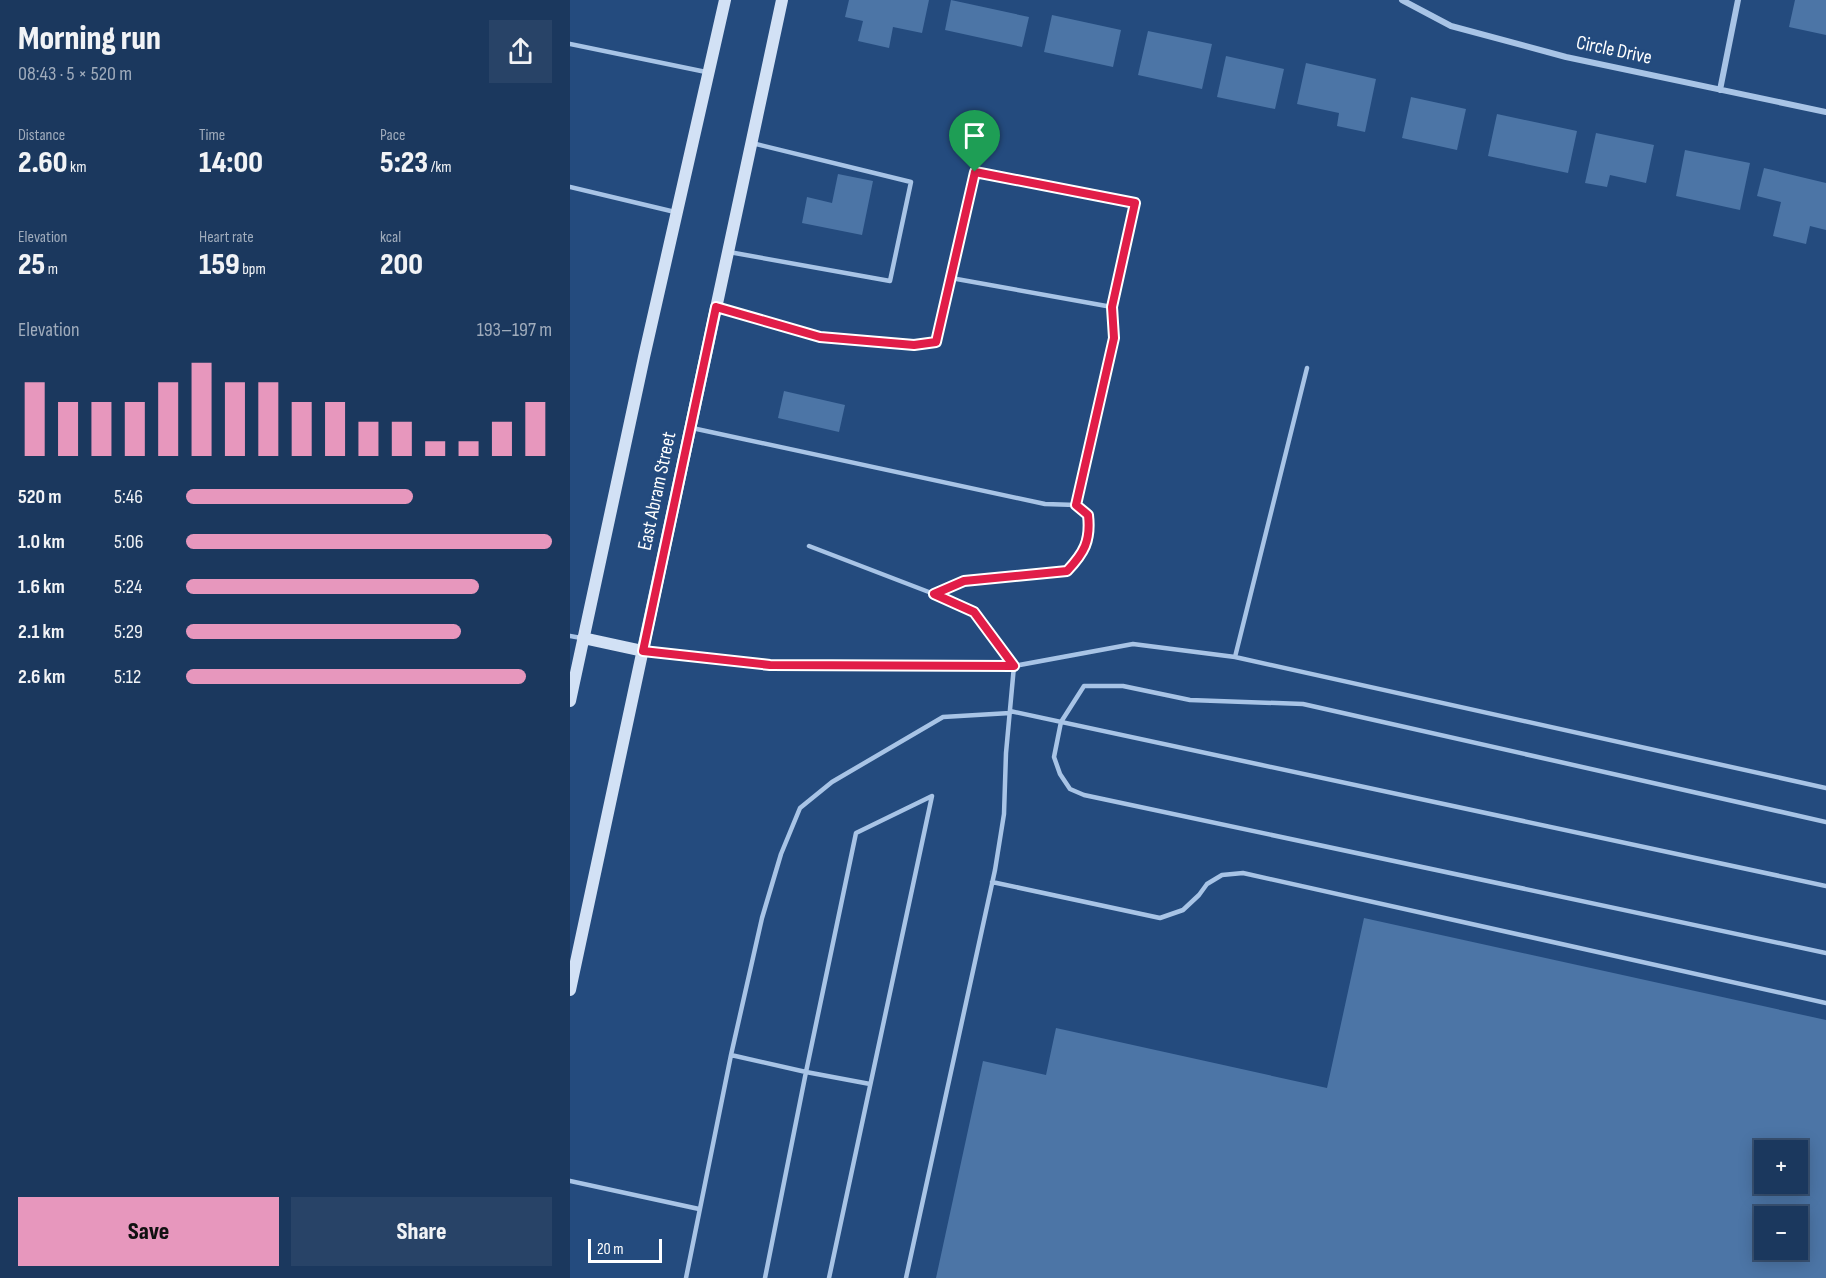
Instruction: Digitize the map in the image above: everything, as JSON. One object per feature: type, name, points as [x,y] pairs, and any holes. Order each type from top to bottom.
[{"type":"main road","name":"East Abram Street","points":[[570,701],[725,0]]},
{"type":"main road","name":"East Abram Street","points":[[570,990],[782,0]]},
{"type":"main road","points":[[584,638],[643,651]]},
{"type":"street","name":"Circle Drive","points":[[1402,0],[1451,26],[1566,57],[1826,112]]},
{"type":"street","points":[[1720,90],[1738,0]]},
{"type":"lane","points":[[570,44],[709,73]]},
{"type":"lane","points":[[728,252],[890,281],[911,182],[752,143]]},
{"type":"lane","points":[[716,307],[820,337],[914,345],[936,342],[975,172],[1135,203],[1112,307],[1114,338],[1076,505]]},
{"type":"lane","points":[[570,187],[677,212]]},
{"type":"lane","points":[[951,278],[1112,307]]},
{"type":"lane","points":[[1235,657],[1307,368]]},
{"type":"lane","points":[[690,428],[1045,504],[1076,505],[1088,515],[1090,532],[1082,555],[1067,571],[964,581],[934,594]]},
{"type":"lane","points":[[809,546],[934,594],[974,612],[1014,666],[1004,814],[992,882],[906,1278]]},
{"type":"lane","points":[[570,636],[584,638]]},
{"type":"lane","points":[[643,651],[770,665],[1014,666],[1133,644],[1235,657],[1826,788]]},
{"type":"lane","points":[[1826,822],[1304,704],[1190,700],[1123,686],[1084,686],[1061,722],[1054,757],[1059,774],[1070,789],[1084,795],[1826,953]]},
{"type":"lane","points":[[686,1278],[730,1055],[765,908],[781,854],[800,808],[832,782],[943,717],[1010,712],[1826,886]]},
{"type":"lane","points":[[765,1278],[856,833],[932,796],[829,1278]]},
{"type":"lane","points":[[992,882],[1160,918],[1183,910],[1207,884],[1222,875],[1243,873],[1826,1003]]},
{"type":"lane","points":[[730,1055],[870,1084]]},
{"type":"lane","points":[[570,1181],[699,1209]]},
{"type":"building","points":[[849,0],[929,0],[922,33],[893,27],[889,48],[858,41],[863,21],[845,17]]},
{"type":"building","points":[[951,0],[1029,17],[1022,47],[945,30]]},
{"type":"building","points":[[1795,0],[1826,0],[1826,35],[1789,27]]},
{"type":"building","points":[[1052,15],[1121,30],[1113,67],[1044,52]]},
{"type":"building","points":[[1148,31],[1212,44],[1202,89],[1138,75]]},
{"type":"building","points":[[1226,56],[1284,69],[1275,109],[1217,97]]},
{"type":"building","points":[[1306,63],[1376,79],[1365,132],[1337,126],[1339,113],[1297,104]]},
{"type":"building","points":[[1411,97],[1466,109],[1457,150],[1402,138]]},
{"type":"building","points":[[1497,114],[1577,131],[1568,173],[1488,156]]},
{"type":"building","points":[[1596,133],[1654,145],[1646,183],[1610,175],[1607,187],[1585,183]]},
{"type":"building","points":[[1685,150],[1750,163],[1740,210],[1676,196]]},
{"type":"building","points":[[1764,168],[1826,183],[1826,230],[1810,226],[1806,244],[1773,236],[1781,202],[1757,196]]},
{"type":"building","points":[[838,174],[873,181],[862,235],[802,223],[807,197],[832,203]]},
{"type":"building","points":[[784,391],[845,405],[839,432],[778,418]]},
{"type":"building","points":[[1364,918],[1826,1020],[1826,1278],[936,1278],[983,1061],[1046,1075],[1056,1028],[1327,1088]]},
{"type":"route","points":[[975,172],[1135,203],[1112,307],[1114,338],[1076,505],[1088,515],[1090,532],[1082,555],[1067,571],[964,581],[934,594],[974,612],[1014,666],[770,665],[643,651],[716,307],[820,337],[914,345],[936,342],[975,172]]}]
